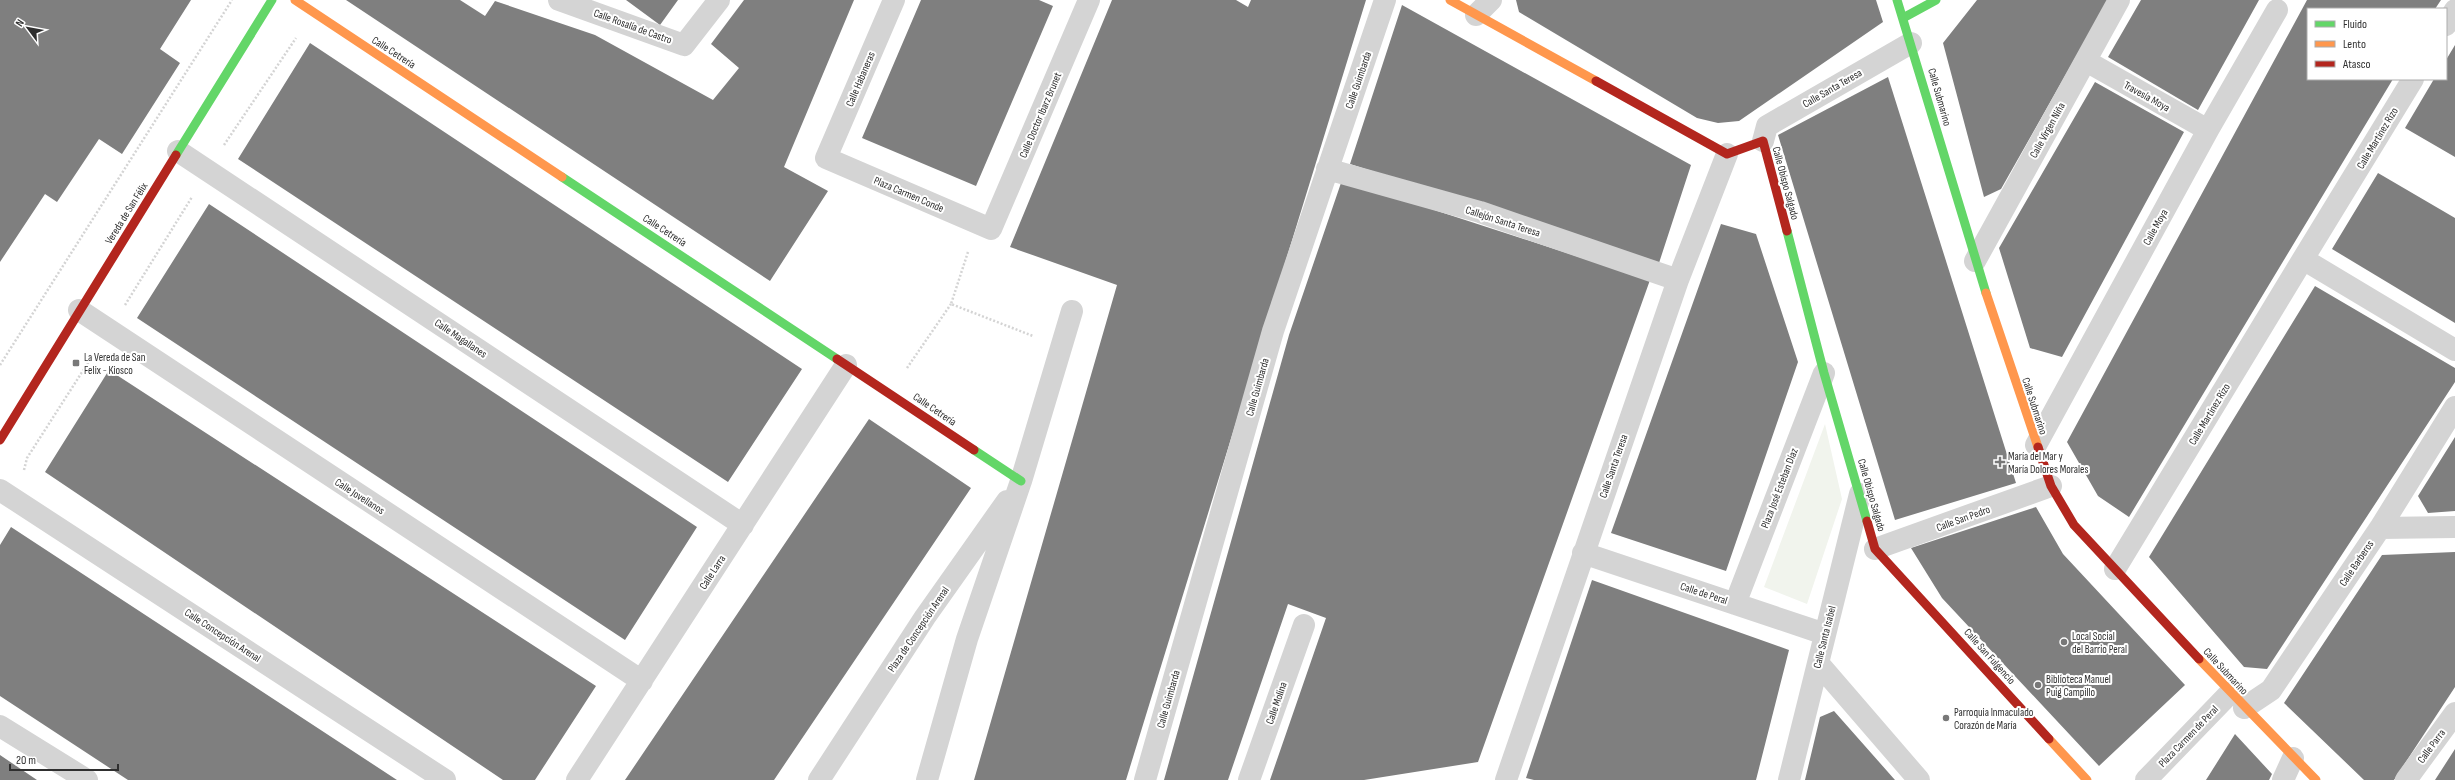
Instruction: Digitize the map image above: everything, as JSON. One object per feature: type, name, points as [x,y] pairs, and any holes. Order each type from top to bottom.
[{"type":"street","name":"Vereda de San Félix","points":[[2,434],[272,0]]},
{"type":"street","name":"Calle Cetrería","points":[[295,0],[1021,481]]},
{"type":"street","name":"Calle Rosalía de Castro","points":[[559,0],[684,44],[719,0]]},
{"type":"street","name":"Calle Habaneras","points":[[826,158],[894,0]]},
{"type":"street","name":"Calle Doctor Ibarz Brunet","points":[[990,229],[1089,0]]},
{"type":"street","name":"Calle Guimbarda","points":[[1145,780],[1273,331],[1326,169],[1385,0]]},
{"type":"street","points":[[1450,0],[1484,7],[1727,154]]},
{"type":"street","name":"Calle Submarino","points":[[1897,0],[1904,18],[1975,261],[2050,486],[2074,525],[2237,700],[2316,780]]},
{"type":"street","points":[[1904,18],[1936,0]]},
{"type":"street","name":"Calle Virgen Niña","points":[[1975,261],[2119,0]]},
{"type":"street","name":"Calle Moya","points":[[2036,445],[2208,130],[2277,10]]},
{"type":"street","points":[[2447,23],[2455,10]]},
{"type":"street","name":"Calle Santa Teresa","points":[[1763,141],[1767,126],[1911,43]]},
{"type":"street","name":"Travesía Moya","points":[[2086,61],[2208,130]]},
{"type":"street","name":"Calle Martínez Rizo","points":[[2115,569],[2412,80]]},
{"type":"street","name":"Calle Obispo Salgado","points":[[1727,154],[1763,141],[1824,373],[1875,549]]},
{"type":"street","name":"Calle Magallanes","points":[[178,151],[743,525]]},
{"type":"street","name":"Calle Santa Teresa","points":[[1506,780],[1678,280],[1727,154]]},
{"type":"street","name":"Plaza Carmen Conde","points":[[826,158],[990,229]]},
{"type":"street","name":"Callejón Santa Teresa","points":[[1326,169],[1480,212],[1678,280]]},
{"type":"street","points":[[2303,259],[2455,350]]},
{"type":"street","name":"Calle Jovellanos","points":[[79,310],[642,681]]},
{"type":"street","name":"Plaza de Concepción Arenal","points":[[927,780],[968,639],[1021,481],[1072,311]]},
{"type":"street","name":"Calle Larra","points":[[577,780],[846,365]]},
{"type":"street","name":"Plaza José Esteban Díaz","points":[[1735,604],[1824,373]]},
{"type":"street","name":"Calle Barberos","points":[[2237,700],[2271,690],[2380,528],[2455,407]]},
{"type":"street","name":"Plaza de Concepción Arenal","points":[[819,780],[925,617],[1021,481]]},
{"type":"street","name":"Calle San Pedro","points":[[1875,549],[2050,486]]},
{"type":"street","name":"Calle Santa Isabel","points":[[1789,780],[1860,494]]},
{"type":"street","name":"Calle Concepción Arenal","points":[[7,495],[445,780]]},
{"type":"street","points":[[2380,528],[2455,527]]},
{"type":"street","name":"Calle San Fulgencio","points":[[1875,549],[2087,780]]},
{"type":"street","name":"Calle de Peral","points":[[1583,553],[1825,634]]},
{"type":"street","name":"Calle Molina","points":[[1249,780],[1304,625]]},
{"type":"street","points":[[1818,663],[1919,780]]},
{"type":"street","name":"Plaza Carmen de Peral","points":[[2146,780],[2237,700]]},
{"type":"street","name":"Calle Parra","points":[[2406,780],[2455,713]]},
{"type":"street","points":[[0,726],[76,777]]},
{"type":"street","points":[[2283,780],[2293,758]]},
{"type":"path","points":[[0,364],[232,0]]},
{"type":"path","points":[[7,495],[27,458],[109,330],[208,170],[313,12]]},
{"type":"path","points":[[890,394],[951,304],[969,249],[990,229]]},
{"type":"path","points":[[951,304],[1061,347]]},
{"type":"shaded area","points":[[1825,424],[1842,499],[1807,604],[1764,587]]},
{"type":"building","points":[[0,0],[191,0],[160,49],[180,63],[122,154],[99,139],[57,202],[45,194],[0,262]]},
{"type":"building","points":[[346,0],[460,0],[485,16],[495,1],[595,35],[713,100],[739,68],[711,44],[744,0],[854,0],[784,167],[828,191],[770,281]]},
{"type":"building","points":[[626,0],[678,0],[660,25]]},
{"type":"building","points":[[921,0],[1039,0],[1053,6],[976,186],[862,138]]},
{"type":"building","points":[[1112,0],[1236,0],[1248,7],[1251,0],[1366,0],[1126,780],[974,780],[1117,285],[1010,247]]},
{"type":"building","points":[[1516,0],[1876,0],[1883,22],[1739,121],[1718,123],[1697,118],[1519,12]]},
{"type":"building","points":[[1977,0],[2108,0],[2001,189],[1984,197],[1943,43]]},
{"type":"building","points":[[2141,0],[2259,0],[2198,110],[2108,57]]},
{"type":"building","points":[[2307,0],[2441,0],[2436,8],[2307,8],[2307,80],[2392,80],[2129,517],[2098,496],[2067,442]]},
{"type":"building","points":[[1402,5],[1691,165],[1659,263],[1350,164]]},
{"type":"building","points":[[310,43],[802,369],[728,482],[238,159]]},
{"type":"building","points":[[2455,45],[2455,157],[2405,128],[2433,80],[2447,80],[2447,58]]},
{"type":"building","points":[[1888,77],[2016,483],[1895,520],[1778,135]]},
{"type":"building","points":[[2095,82],[2184,132],[2062,357],[2030,348],[1999,248]]},
{"type":"building","points":[[2378,173],[2455,218],[2455,323],[2332,249]]},
{"type":"building","points":[[1342,180],[1650,280],[1478,762],[1364,780],[1270,780],[1326,618],[1288,604],[1228,780],[1164,780],[1289,335]]},
{"type":"building","points":[[209,204],[697,527],[625,640],[137,318]]},
{"type":"building","points":[[1721,224],[1756,234],[1798,362],[1726,571],[1611,533]]},
{"type":"building","points":[[2315,286],[2455,368],[2455,382],[2267,669],[2244,667],[2149,557]]},
{"type":"building","points":[[109,370],[596,686],[535,780],[503,780],[45,472]]},
{"type":"building","points":[[869,419],[971,488],[774,780],[625,780]]},
{"type":"building","points":[[2455,437],[2455,511],[2428,513],[2418,496]]},
{"type":"building","name":"Local Social del Barrio Peral","points":[[2036,507],[2063,554],[2185,685],[2099,766],[1942,598],[1911,548]]},
{"type":"building","points":[[11,527],[397,780],[128,780],[0,696],[0,545]]},
{"type":"building","points":[[2455,552],[2455,687],[2394,780],[2364,780],[2284,703],[2382,555]]},
{"type":"building","points":[[1592,580],[1789,650],[1756,780],[1534,780],[1526,778]]},
{"type":"building","points":[[1834,711],[1895,780],[1805,780],[1820,717]]},
{"type":"building","points":[[2235,734],[2272,774],[2269,780],[2206,780]]},
{"type":"building","points":[[2455,749],[2455,780],[2435,780]]},
{"type":"building","points":[[0,755],[37,780],[0,780]]},
{"type":"traffic: fast","points":[[176,155],[272,0]]},
{"type":"traffic: fast","points":[[1897,0],[1986,293]]},
{"type":"traffic: fast","points":[[1903,18],[1936,0]]},
{"type":"traffic: fast","points":[[562,177],[837,359]]},
{"type":"traffic: fast","points":[[1787,231],[1824,373],[1867,521]]},
{"type":"traffic: fast","points":[[974,450],[1021,481]]},
{"type":"traffic: slow","points":[[295,0],[562,177]]},
{"type":"traffic: slow","points":[[1450,0],[1596,81]]},
{"type":"traffic: slow","points":[[1986,293],[2038,447]]},
{"type":"traffic: slow","points":[[2199,659],[2316,780]]},
{"type":"traffic: slow","points":[[2049,739],[2087,780]]},
{"type":"traffic: jam","points":[[1596,81],[1727,154],[1763,141],[1787,231]]},
{"type":"traffic: jam","points":[[0,440],[176,155]]},
{"type":"traffic: jam","points":[[837,359],[974,450]]},
{"type":"traffic: jam","points":[[2038,447],[2051,486],[2074,525],[2199,659]]},
{"type":"traffic: jam","points":[[1867,521],[1875,549],[2049,739]]},
{"type":"place","name":"La Vereda de San Felix - Kiosco","points":[[76,363]]},
{"type":"place","name":"María del Mar y María Dolores Morales","points":[[2000,462]]},
{"type":"place","name":"Local Social del Barrio Peral","points":[[2064,642]]},
{"type":"place","name":"Biblioteca Manuel Puig Campillo","points":[[2038,685]]},
{"type":"place","name":"Parroquia Inmaculado Corazón de María","points":[[1946,718]]}]
